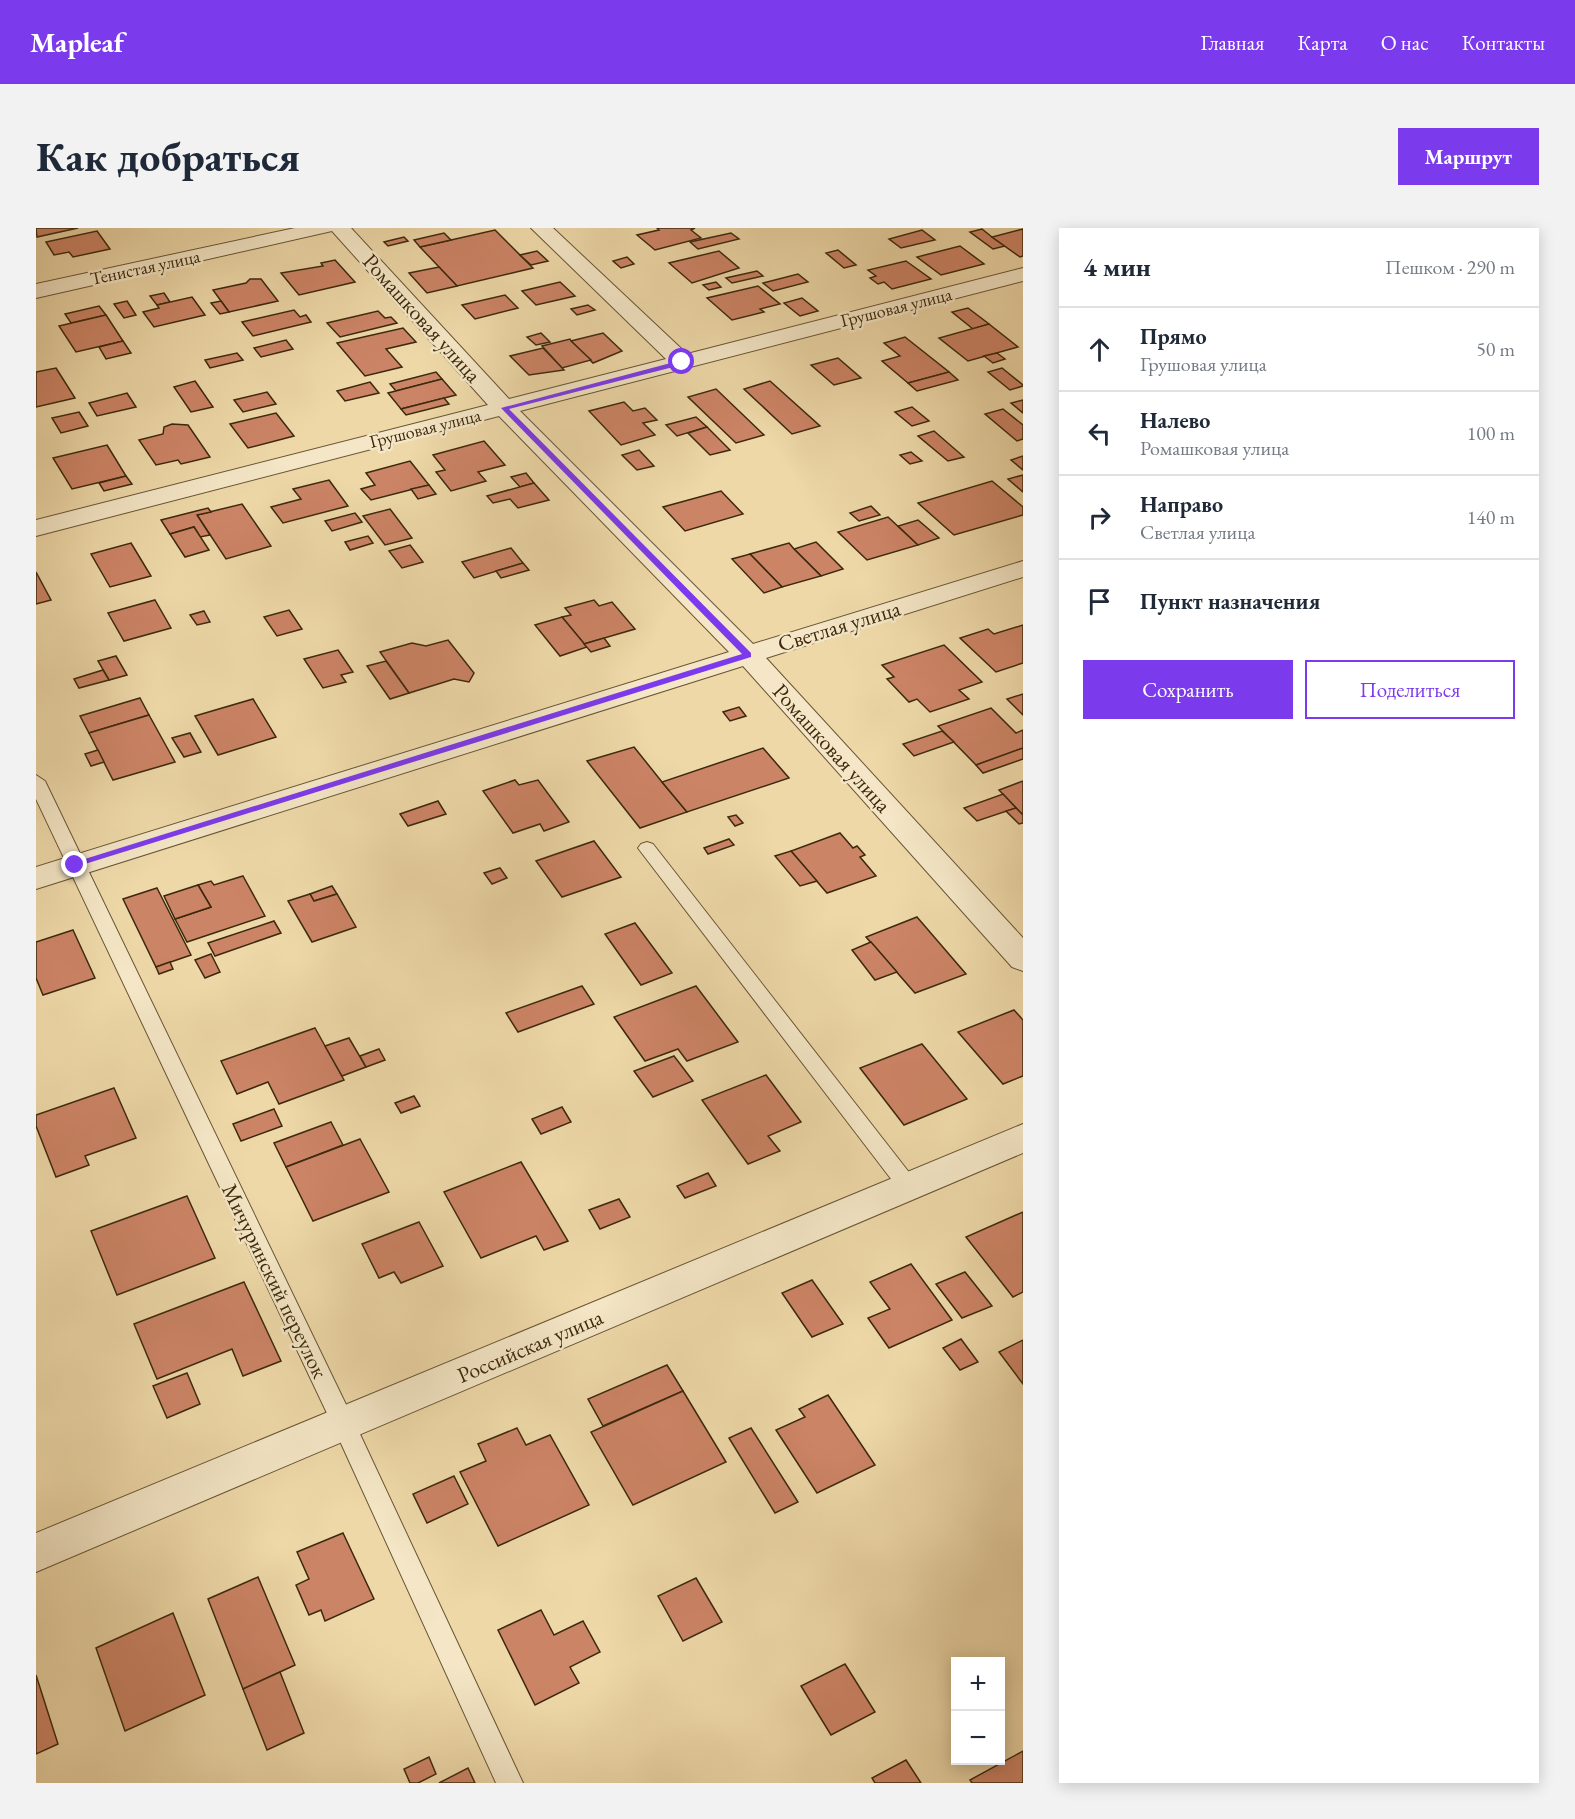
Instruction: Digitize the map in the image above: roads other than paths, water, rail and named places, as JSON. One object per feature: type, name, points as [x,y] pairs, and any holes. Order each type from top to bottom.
[{"type":"street","name":"Тенистая улица","points":[[36,291],[324,228]]},
{"type":"street","name":"Ромашковая улица","points":[[340,228],[504,408],[748,655],[1023,959]]},
{"type":"street","points":[[541,228],[682,362]]},
{"type":"street","name":"Грушовая улица","points":[[36,528],[1023,274]]},
{"type":"street","name":"Светлая улица","points":[[36,878],[1023,569]]},
{"type":"street","name":"Российская улица","points":[[36,1553],[1023,1138]]},
{"type":"lane","name":"Мичуринский переулок","points":[[36,781],[344,1424],[510,1783]]},
{"type":"lane","points":[[647,848],[908,1186]]}]
